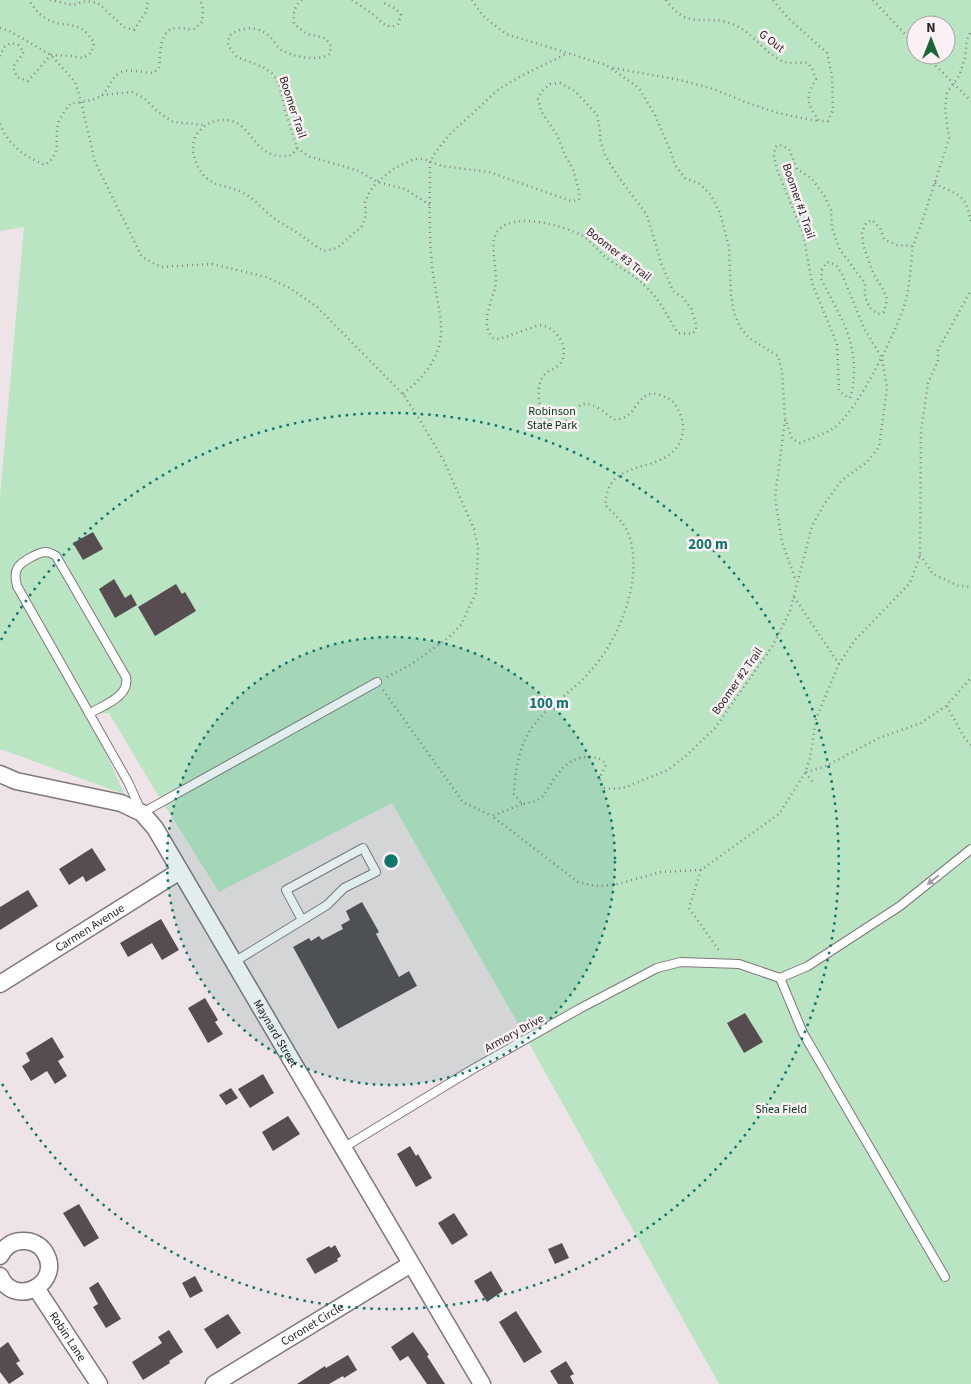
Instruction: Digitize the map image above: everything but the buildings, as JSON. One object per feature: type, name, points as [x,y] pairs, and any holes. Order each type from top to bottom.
[{"type":"street","name":"Maynard Street","points":[[0,774],[16,780],[121,803],[142,813],[155,828],[482,1384]]},
{"type":"street","name":"Carmen Avenue","points":[[0,984],[180,871]]},
{"type":"street","points":[[0,1256],[5,1248],[16,1241],[30,1241],[42,1248],[48,1259],[48,1273],[42,1284],[30,1291],[17,1291],[6,1284],[0,1276]]},
{"type":"street","name":"Coronet Circle","points":[[214,1384],[411,1264]]},
{"type":"street","name":"Robin Lane","points":[[36,1288],[99,1384]]},
{"type":"lane","points":[[89,714],[123,693],[128,683],[56,556],[45,552],[22,563],[17,570],[17,586],[89,714],[128,782],[142,813],[377,682]]},
{"type":"lane","points":[[234,962],[327,905],[344,888],[376,872],[363,848],[286,890],[302,920]]},
{"type":"lane","points":[[945,1277],[803,1033],[780,978],[808,966],[900,906],[971,849]]},
{"type":"lane","name":"Armory Drive","points":[[343,1148],[473,1069],[579,1009],[657,968],[681,962],[739,964],[780,978]]},
{"type":"path","points":[[32,0],[30,2],[36,10],[48,20],[73,25],[84,30],[89,34],[94,44],[91,53],[83,58],[51,55]]},
{"type":"path","points":[[50,0],[73,5],[86,1],[98,3],[124,27],[134,30],[146,12],[148,0]]},
{"type":"path","points":[[0,124],[3,132],[14,146],[45,165],[54,158],[57,146],[58,124],[70,104],[102,95],[119,73],[125,71],[153,73],[159,68],[163,36],[169,30],[177,28],[194,29],[202,22],[200,0]]},
{"type":"path","name":"Boomer Trail","points":[[102,95],[132,92],[144,98],[157,111],[173,122],[205,125],[218,120],[228,120],[248,132],[261,150],[282,158],[292,156],[297,148],[279,84],[273,74],[264,67],[237,57],[228,45],[229,36],[236,30],[253,28],[264,32],[279,49],[311,58],[324,58],[330,54],[331,46],[325,38],[307,34],[294,24],[294,10],[302,0]]},
{"type":"path","points":[[352,0],[374,15],[383,24],[392,27],[398,24],[401,15],[396,9],[384,3],[383,0]]},
{"type":"path","points":[[472,0],[482,16],[506,34],[606,65],[639,88],[654,115],[675,165],[685,178],[700,184],[712,194],[720,213],[729,246],[731,295],[734,313],[740,327],[750,338],[778,356],[782,371],[785,418],[775,497],[782,542],[797,582]]},
{"type":"path","name":"G Out","points":[[666,0],[686,19],[734,24],[785,62],[808,63],[816,79],[808,97],[810,110],[819,121]]},
{"type":"path","points":[[612,68],[713,88],[778,113],[828,121],[833,110],[832,76],[828,53],[788,17],[773,0]]},
{"type":"path","points":[[873,0],[906,35]]},
{"type":"path","points":[[0,28],[9,30],[51,55],[75,82],[95,162],[142,257],[161,267],[212,264],[266,277],[290,288],[317,308],[403,394],[444,461],[474,530],[478,547],[476,593],[460,625],[448,638],[410,665],[377,682],[462,802],[492,816],[578,882],[595,886],[614,885],[661,872],[701,870],[779,814],[805,773],[810,758],[816,719],[839,664],[855,640],[910,583],[920,555],[921,431],[928,383],[938,361],[938,350],[971,290]]},
{"type":"path","points":[[785,418],[792,439],[800,443],[836,426],[849,411],[882,358],[906,300],[913,246],[949,138],[945,109],[947,93],[959,76],[965,58],[967,40],[971,31]]},
{"type":"path","points":[[0,56],[4,47],[11,43],[18,46],[24,52],[13,67],[17,77],[28,80],[51,55]]},
{"type":"path","points":[[403,394],[419,381],[434,359],[442,334],[442,321],[432,268],[430,162],[450,134],[499,89],[568,53]]},
{"type":"path","points":[[934,65],[971,101]]},
{"type":"path","name":"Boomer #3 Trail","points":[[430,162],[442,166],[489,172],[571,201],[579,200],[579,191],[573,169],[566,158],[557,135],[541,111],[538,99],[542,91],[550,84],[560,83],[575,91],[597,115],[600,139],[606,155],[616,175],[647,215],[661,264],[673,291],[682,297],[691,308],[696,324],[696,330],[692,334],[678,333],[649,289],[637,278],[609,260],[586,238],[576,233],[537,222],[518,221],[508,224],[498,231],[495,238],[495,285],[486,325],[489,334],[493,338],[499,339],[514,333],[524,332],[539,325],[546,325],[561,339],[564,354],[559,366],[545,374],[540,384],[538,398],[545,417],[555,425],[563,423],[576,406],[585,404],[600,409],[607,416],[616,420],[627,416],[644,395],[654,393],[669,398],[679,409],[683,430],[677,446],[662,460],[628,470],[614,480],[607,493],[606,504],[621,520],[629,535],[632,555],[632,583],[626,606],[608,649],[589,674],[543,714],[529,732],[520,752],[514,794],[522,804]]},
{"type":"path","points":[[205,125],[193,140],[192,151],[201,173],[210,182],[236,189],[249,196],[272,217],[299,233],[312,245],[324,251],[337,248],[362,226],[366,215],[365,202],[370,191],[378,182],[395,168],[414,159],[430,162]]},
{"type":"path","name":"Boomer #1 Trail","points":[[882,358],[864,328],[842,274],[836,265],[828,262],[822,270],[821,279],[848,331],[854,358],[853,389],[850,398],[839,390],[838,344],[812,283],[803,233],[777,170],[774,157],[775,147],[780,145],[789,149],[797,169],[811,178],[824,195],[831,210],[832,228],[840,250],[865,283],[866,297],[870,308],[878,314],[884,312],[887,299],[873,273],[863,245],[862,232],[866,223],[872,220],[880,228],[884,239],[897,245],[913,246]]},
{"type":"path","points":[[297,148],[308,156],[359,171],[378,182],[405,188],[430,206]]},
{"type":"path","points":[[935,182],[937,186],[956,193],[966,201],[971,223]]},
{"type":"path","name":"Boomer #2 Trail","points":[[522,804],[533,802],[543,796],[565,766],[581,757],[603,760],[606,765],[601,775],[600,783],[604,788],[626,787],[668,770],[715,728],[772,647],[790,611],[812,526],[824,503],[842,480],[867,462],[879,447],[887,388],[882,358]]},
{"type":"path","points":[[920,555],[933,574],[959,586],[971,587]]},
{"type":"path","points":[[794,597],[839,664]]},
{"type":"path","points":[[805,773],[824,767],[879,738],[921,723],[946,706],[971,678]]},
{"type":"path","points":[[946,706],[965,739],[971,745]]},
{"type":"path","points":[[805,773],[813,782]]},
{"type":"path","points":[[492,816],[522,804]]},
{"type":"path","points":[[701,870],[689,908],[729,964]]},
{"type":"green space","name":"Robinson State Park","points":[[0,0],[971,0],[971,1384],[719,1384],[516,1020],[392,803],[219,892],[109,713],[89,714],[124,794],[0,749],[0,497],[24,227],[0,231]]},
{"type":"park label","name":"Shea Field","points":[[781,1109]]}]
